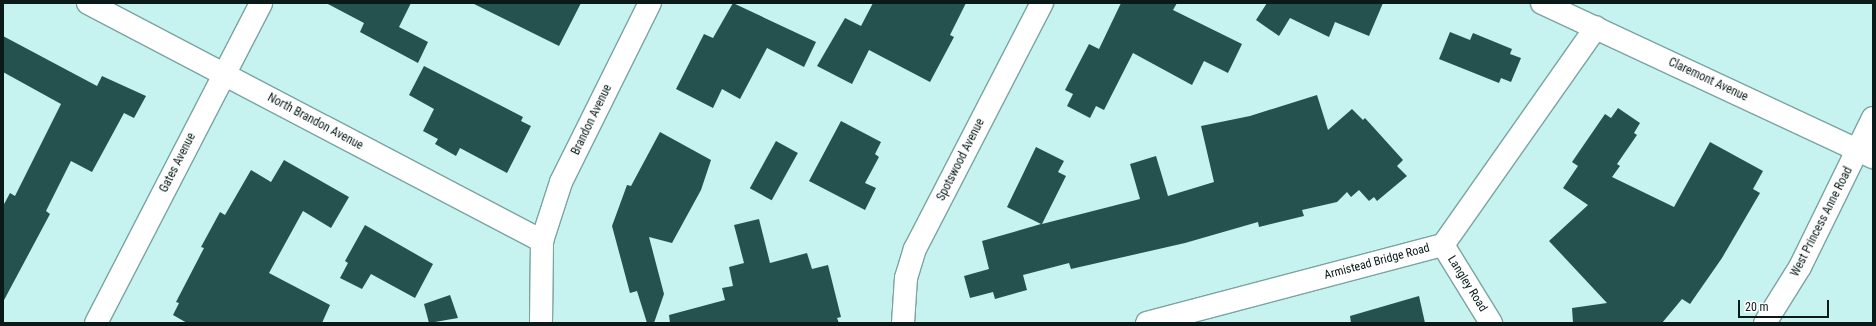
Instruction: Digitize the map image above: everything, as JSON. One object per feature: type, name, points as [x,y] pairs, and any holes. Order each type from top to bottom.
[{"type":"street","name":"North Brandon Avenue","points":[[88,3],[542,241]]},
{"type":"street","name":"Gates Avenue","points":[[96,323],[261,3]]},
{"type":"street","name":"Brandon Avenue","points":[[541,323],[542,241],[561,182],[650,3]]},
{"type":"street","name":"Spotswood Avenue","points":[[902,323],[906,278],[915,249],[1042,3]]},
{"type":"street","name":"Claremont Avenue","points":[[1542,3],[1865,154]]},
{"type":"street","name":"Armistead Bridge Road","points":[[1147,323],[1443,245],[1596,27]]},
{"type":"street","name":"West Princess Anne Road","points":[[1764,323],[1800,267],[1865,154],[1873,118]]},
{"type":"street","name":"Langley Road","points":[[1443,245],[1491,323]]},
{"type":"building","points":[[326,3],[411,3],[399,27],[428,42],[418,63],[360,32],[364,23]]},
{"type":"building","points":[[472,3],[581,3],[559,46]]},
{"type":"building","points":[[733,3],[816,42],[804,67],[767,48],[740,99],[722,89],[713,108],[676,89],[704,34],[713,38]]},
{"type":"building","points":[[873,3],[966,3],[950,35],[954,37],[930,82],[869,50],[852,84],[817,66],[845,18],[861,26]]},
{"type":"building","points":[[1121,3],[1177,3],[1173,10],[1242,44],[1228,73],[1204,61],[1192,85],[1133,53],[1104,110],[1096,106],[1090,118],[1067,106],[1073,94],[1065,90],[1089,44],[1099,49]]},
{"type":"building","points":[[1267,3],[1383,3],[1369,36],[1335,22],[1329,37],[1290,18],[1279,36],[1256,20]]},
{"type":"building","points":[[1450,32],[1470,40],[1473,33],[1512,49],[1510,54],[1521,58],[1511,82],[1501,78],[1499,83],[1439,59]]},
{"type":"building","points":[[3,36],[97,86],[102,76],[146,96],[134,118],[124,113],[92,172],[71,161],[46,211],[50,214],[3,302],[3,206],[10,193],[15,196],[61,104],[3,72]]},
{"type":"building","points":[[424,66],[523,117],[521,121],[531,126],[507,173],[460,148],[456,156],[435,144],[438,139],[423,131],[434,109],[409,95]]},
{"type":"building","points":[[1317,95],[1328,130],[1352,109],[1363,120],[1365,118],[1403,160],[1397,166],[1407,176],[1377,201],[1374,197],[1369,201],[1359,190],[1351,197],[1347,192],[1337,202],[1302,210],[1304,216],[1259,227],[1258,222],[1185,243],[1071,269],[1069,263],[1023,275],[1027,290],[995,299],[993,292],[970,298],[964,276],[989,269],[982,241],[1041,224],[1007,207],[1036,147],[1064,161],[1058,172],[1066,176],[1042,224],[1140,199],[1130,164],[1156,156],[1168,196],[1214,182],[1201,126],[1250,116]]},
{"type":"building","points":[[1618,108],[1640,123],[1634,133],[1637,135],[1617,164],[1620,166],[1612,177],[1674,207],[1710,142],[1763,171],[1753,189],[1760,193],[1722,258],[1690,304],[1682,299],[1662,323],[1573,323],[1572,308],[1607,303],[1549,241],[1588,205],[1563,188],[1578,166],[1572,162],[1605,114],[1611,118]]},
{"type":"building","points":[[841,121],[881,142],[875,154],[879,157],[865,183],[876,188],[865,210],[809,181]]},
{"type":"building","points":[[660,132],[711,160],[701,190],[672,243],[649,237],[664,294],[654,323],[647,323],[637,291],[630,293],[612,226],[627,185],[631,186]]},
{"type":"building","points":[[776,141],[798,153],[772,200],[750,188]]},
{"type":"building","points":[[284,160],[349,197],[331,228],[303,211],[269,273],[330,305],[322,323],[187,323],[173,315],[179,303],[176,302],[204,248],[201,247],[220,212],[225,215],[251,170],[271,182]]},
{"type":"building","points":[[759,219],[770,263],[807,253],[812,269],[828,265],[841,317],[837,318],[839,323],[670,323],[669,315],[725,300],[722,288],[733,286],[729,267],[744,263],[734,225]]},
{"type":"building","points":[[365,225],[433,264],[415,298],[371,274],[362,289],[340,278],[348,263],[345,261]]},
{"type":"building","points":[[450,295],[458,318],[429,323],[424,304]]},
{"type":"building","points":[[1419,296],[1425,323],[1351,323],[1350,316]]}]
